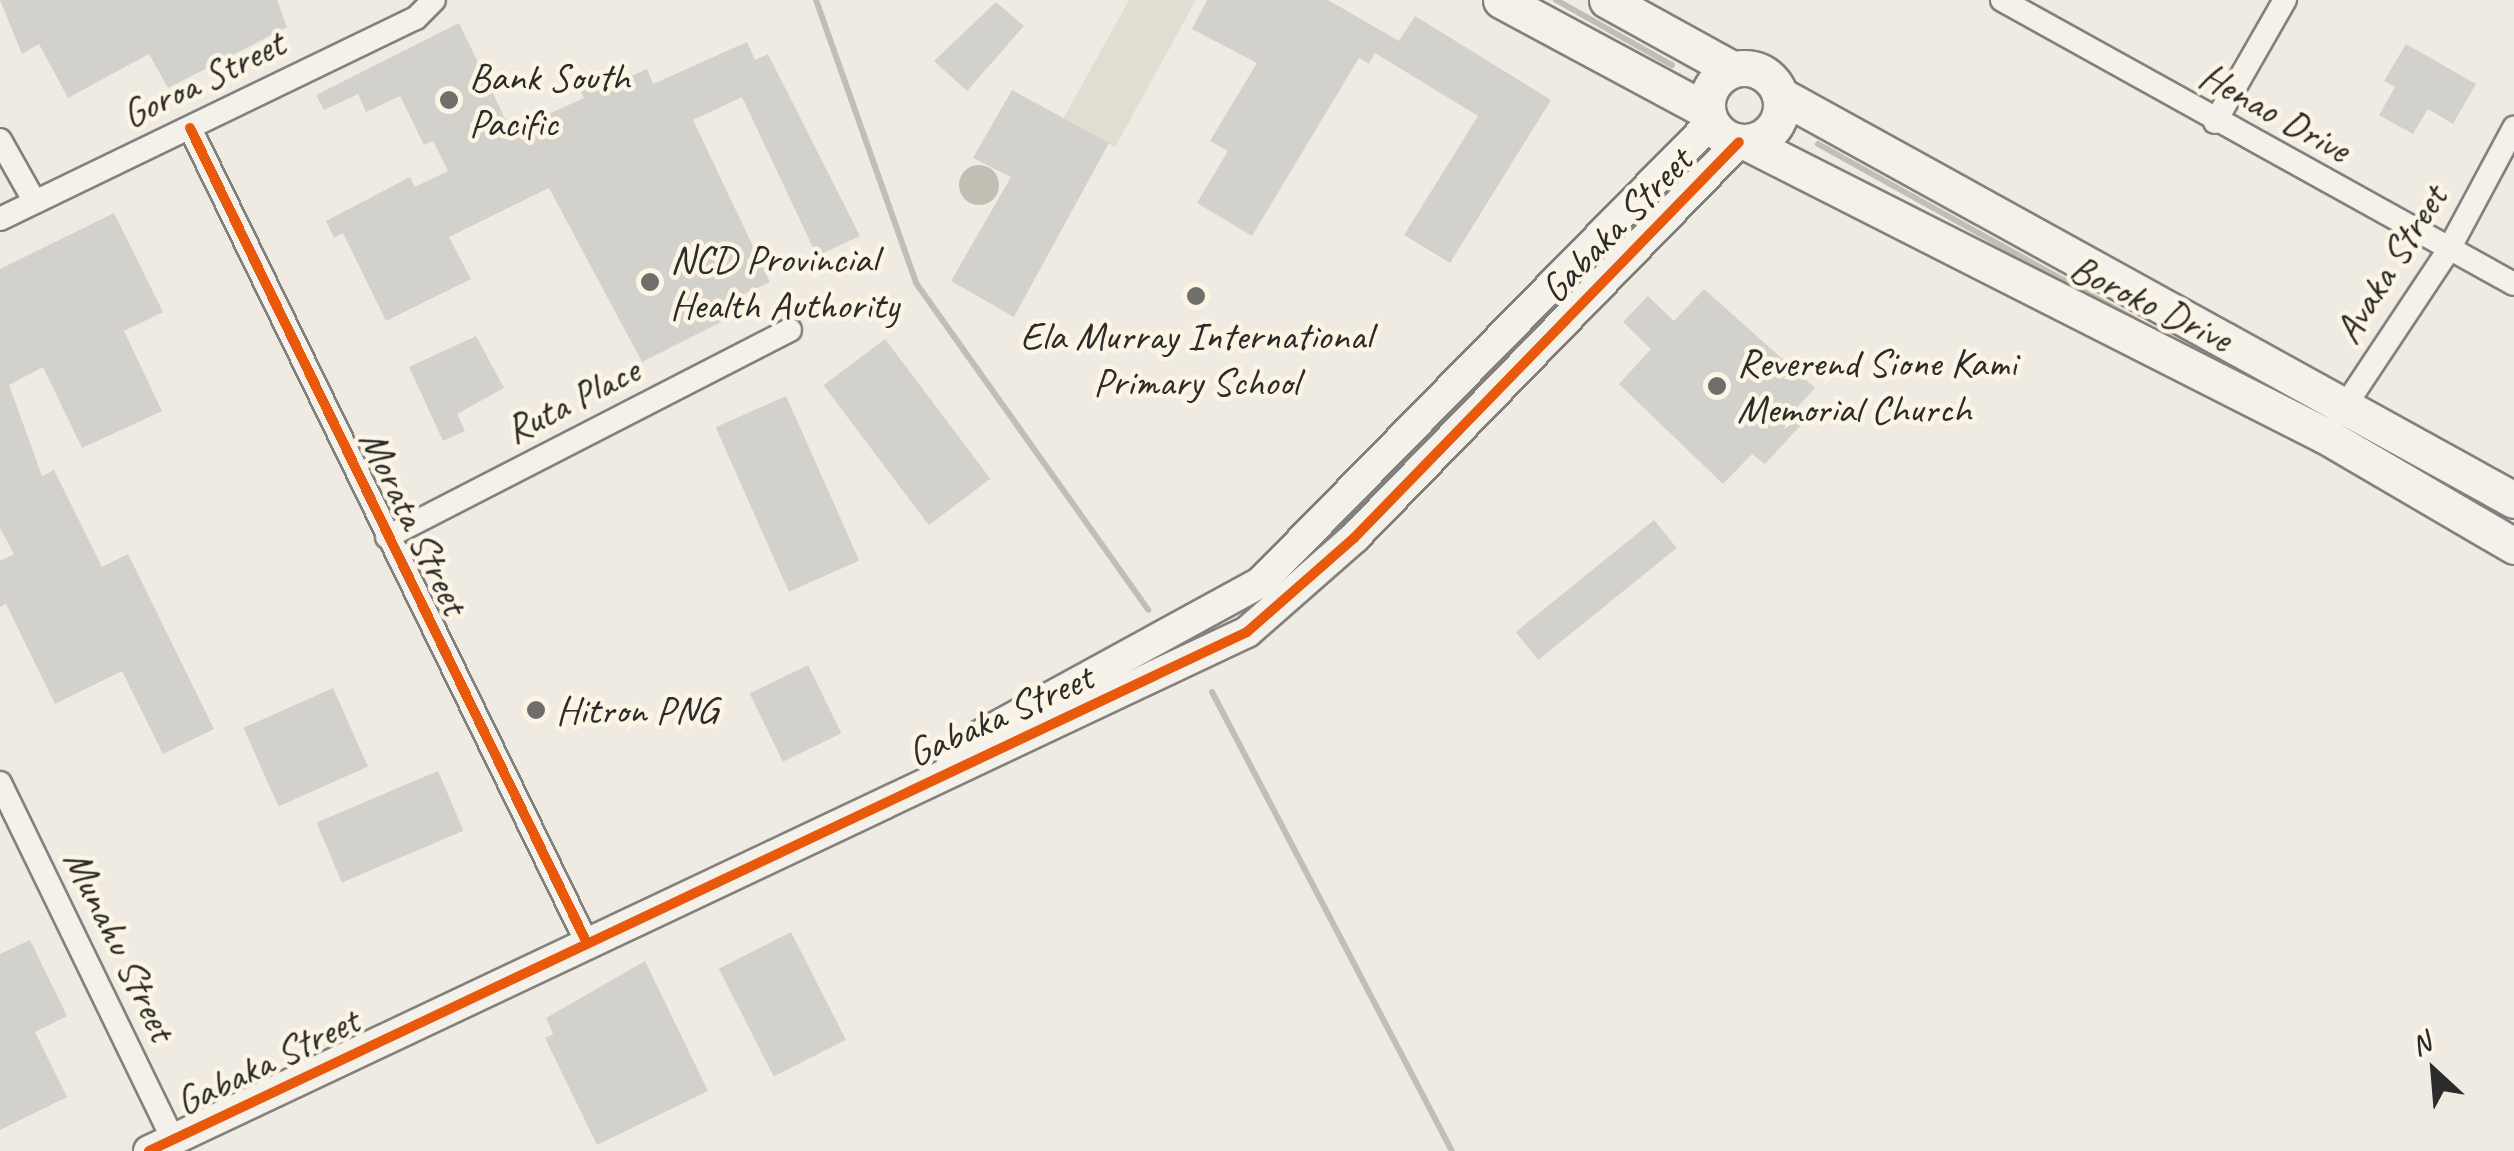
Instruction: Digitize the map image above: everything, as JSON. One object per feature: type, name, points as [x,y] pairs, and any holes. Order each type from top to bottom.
[{"type":"main road","name":"Boroko Drive","points":[[1501,0],[1726,130],[2326,436],[2514,546]]},
{"type":"main road","points":[[1606,0],[1732,69],[1756,70],[1780,95],[1777,122],[1726,130],[1712,86],[1732,69]]},
{"type":"main road","name":"Boroko Drive","points":[[1780,95],[2514,500]]},
{"type":"street","name":"Goroa Street","points":[[1,217],[416,18],[434,0]]},
{"type":"street","name":"Henao Drive","points":[[2002,0],[2214,122],[2514,284]]},
{"type":"street","points":[[2214,122],[2285,0]]},
{"type":"street","name":"Morata Street","points":[[190,128],[586,942]]},
{"type":"street","name":"Avaka Street","points":[[2326,436],[2448,250],[2514,128]]},
{"type":"street","name":"Gabaka Street","points":[[161,1145],[951,767],[990,760],[1281,608],[1726,130]]},
{"type":"street","points":[[0,140],[35,202]]},
{"type":"street","name":"Ruta Place","points":[[387,537],[790,330]]},
{"type":"street","name":"Munahu Street","points":[[0,783],[161,1145]]},
{"type":"shaded area","points":[[1129,0],[1196,0],[1115,147],[1063,119]]},
{"type":"shaded area","points":[[979,165],[993,171],[999,185],[993,199],[979,205],[965,199],[959,185],[965,171]]},
{"type":"building","points":[[0,0],[277,0],[287,27],[168,88],[149,54],[68,98],[39,44],[22,54]]},
{"type":"building","points":[[1207,0],[1328,0],[1399,41],[1415,16],[1551,100],[1450,263],[1404,235],[1478,116],[1375,53],[1369,64],[1359,58],[1252,236],[1197,203],[1228,151],[1210,141],[1257,63],[1192,29]]},
{"type":"building","points":[[996,2],[1024,26],[967,91],[934,61]]},
{"type":"building","points":[[459,23],[511,131],[584,98],[579,88],[607,75],[611,85],[647,69],[653,84],[747,42],[755,60],[768,54],[860,236],[817,256],[742,97],[693,120],[770,282],[714,308],[721,322],[642,362],[549,188],[449,237],[471,279],[386,321],[343,233],[334,238],[326,221],[410,177],[415,187],[448,171],[433,141],[424,145],[400,96],[366,112],[358,94],[324,110],[316,95]]},
{"type":"building","points":[[2406,44],[2476,84],[2453,124],[2428,109],[2413,134],[2379,115],[2395,87],[2384,81]]},
{"type":"building","points":[[1012,90],[1109,143],[1014,317],[951,281],[1011,177],[973,158]]},
{"type":"building","points":[[114,213],[163,312],[124,331],[162,411],[82,448],[43,367],[9,385],[42,476],[54,470],[102,567],[128,554],[214,729],[163,754],[122,671],[55,704],[6,604],[0,607],[0,561],[14,554],[0,528],[0,269]]},
{"type":"building","name":"Reverend Sione Kami Memorial Church","points":[[1704,289],[1815,388],[1790,415],[1801,425],[1765,464],[1752,454],[1723,484],[1619,384],[1651,349],[1623,322],[1648,296],[1674,321]]},
{"type":"building","points":[[476,336],[504,388],[457,414],[465,431],[443,441],[409,367]]},
{"type":"building","points":[[885,339],[990,479],[929,525],[824,385]]},
{"type":"building","points":[[786,396],[859,560],[789,592],[716,427]]},
{"type":"building","points":[[1654,520],[1677,548],[1538,660],[1516,632]]},
{"type":"building","points":[[808,665],[841,733],[783,762],[750,693]]},
{"type":"building","points":[[333,688],[368,767],[278,806],[243,728]]},
{"type":"building","points":[[438,771],[463,831],[342,882],[316,823]]},
{"type":"building","points":[[791,932],[846,1040],[774,1077],[719,969]]},
{"type":"building","points":[[30,940],[67,1016],[35,1032],[67,1097],[0,1130],[0,954]]},
{"type":"building","points":[[645,961],[708,1091],[597,1145],[545,1038],[553,1034],[546,1018]]},
{"type":"waterway","points":[[816,0],[916,283],[1148,610]]},
{"type":"waterway","points":[[1556,0],[1672,65]]},
{"type":"waterway","points":[[1818,144],[2135,320]]},
{"type":"waterway","points":[[1212,692],[1452,1151]]},
{"type":"cycle path","points":[[190,128],[586,941]]},
{"type":"cycle path","points":[[149,1151],[1247,632],[1354,538],[1739,142]]},
{"type":"place","name":"Bank South Pacific","points":[[449,100]]},
{"type":"place","name":"NCD Provincial Health Authority","points":[[650,282]]},
{"type":"place","name":"Ela Murray International Primary School","points":[[1196,296]]},
{"type":"place","name":"Reverend Sione Kami Memorial Church","points":[[1717,386]]},
{"type":"place","name":"Hitron PNG","points":[[536,710]]}]
